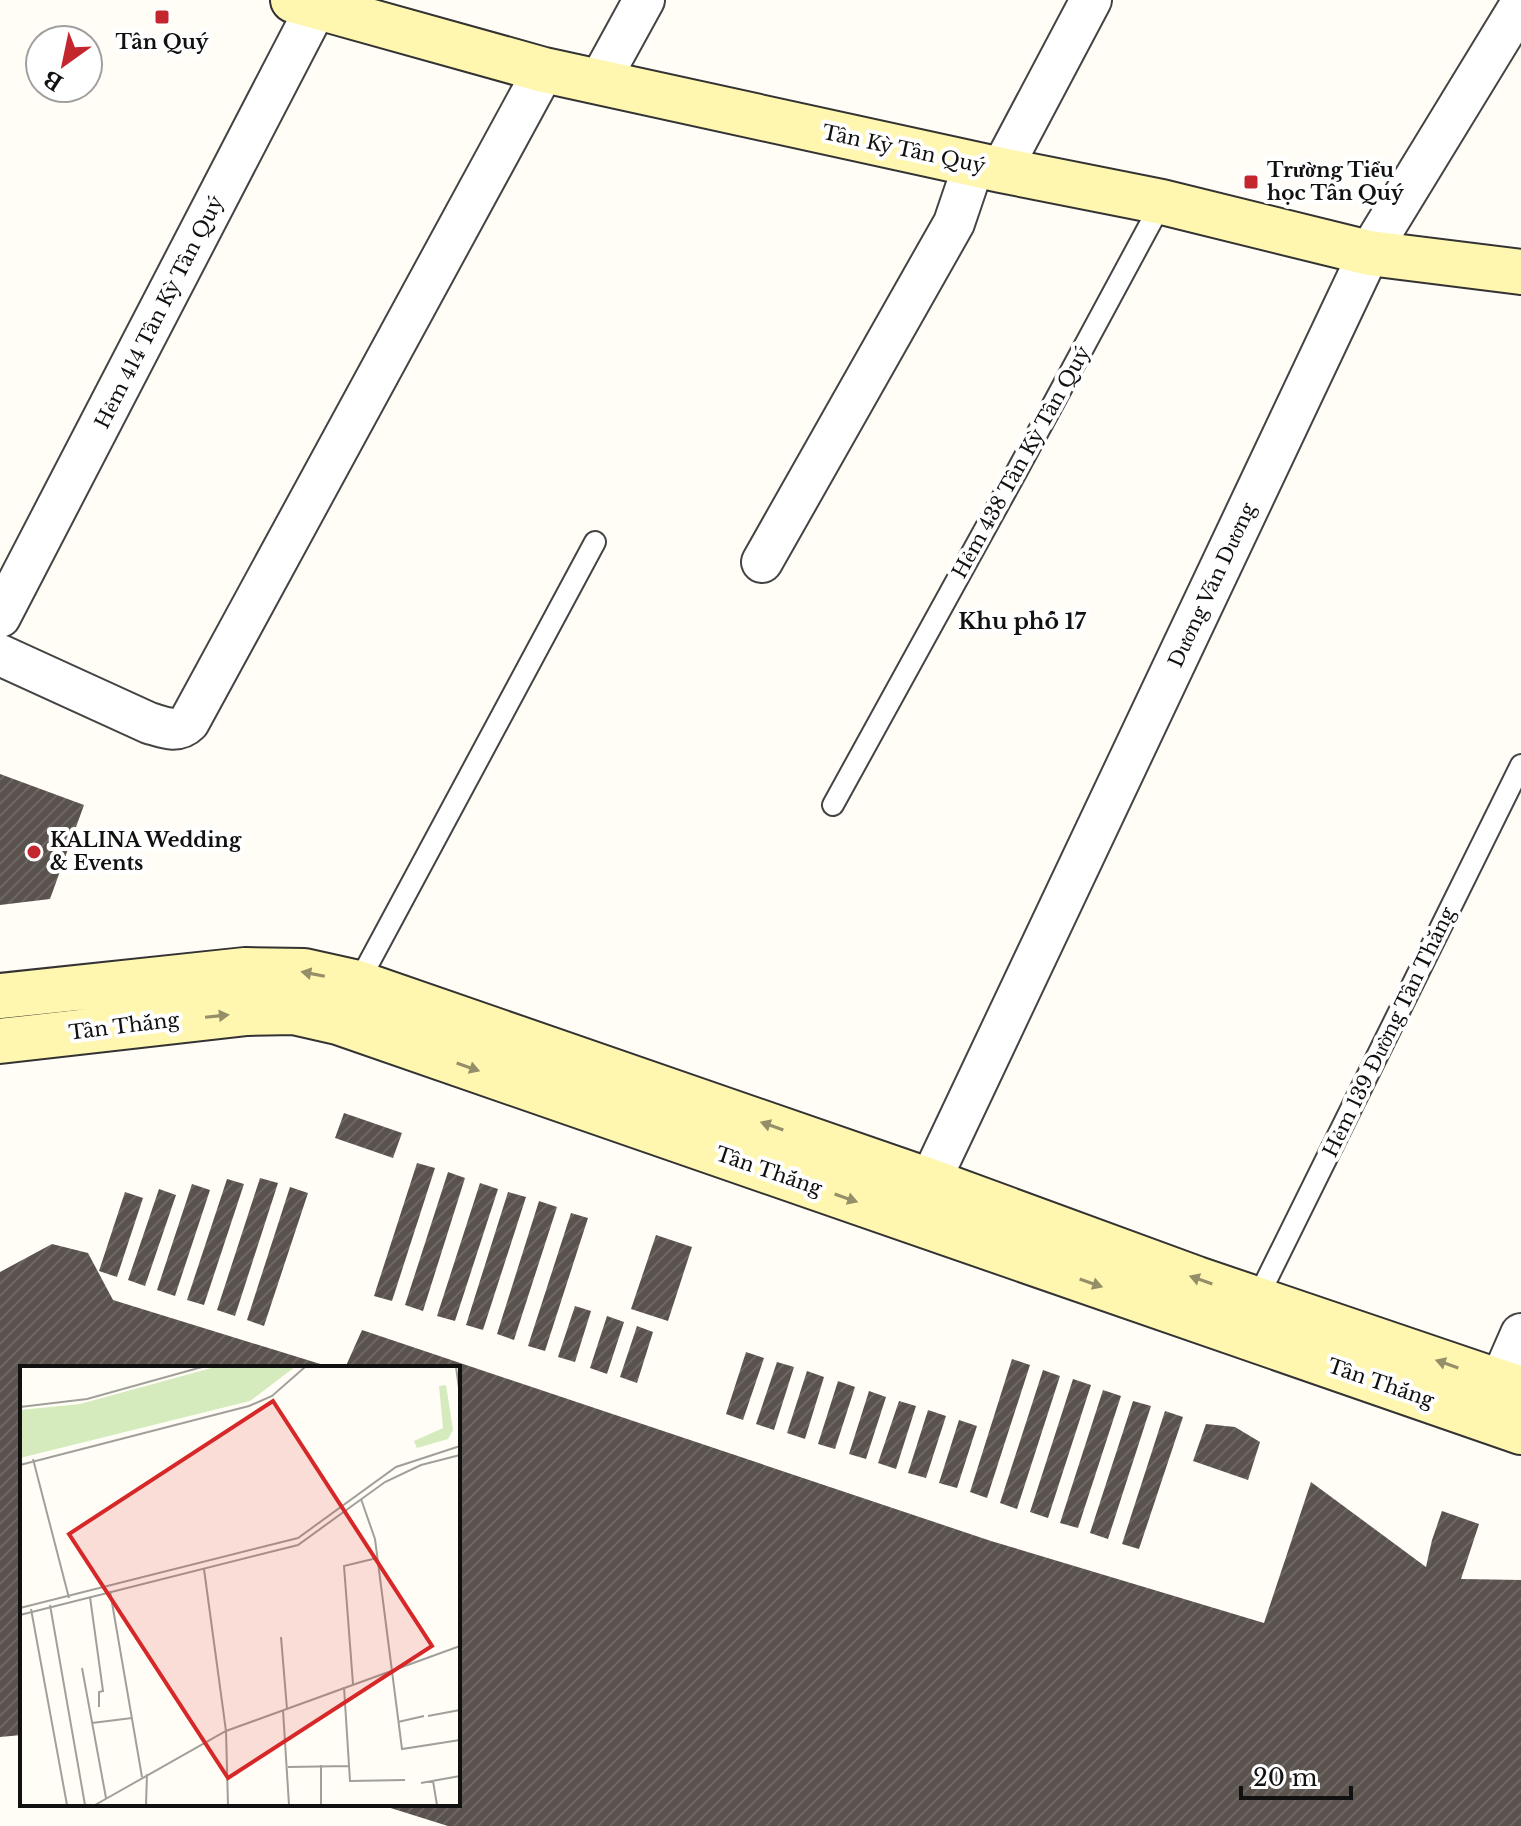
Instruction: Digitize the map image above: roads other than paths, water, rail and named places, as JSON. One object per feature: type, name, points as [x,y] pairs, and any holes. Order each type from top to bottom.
[{"type":"street","points":[[599,82],[644,0]]},
{"type":"street","points":[[762,562],[954,223],[1091,0]]},
{"type":"street","name":"Tân Kỳ Tân Quý","points":[[310,2],[544,70],[1162,202],[1369,253],[1521,272]]},
{"type":"street","name":"Hẻm 414 Tân Kỳ Tân Quý","points":[[0,617],[310,2]]},
{"type":"street","name":"Dương Văn Dương","points":[[930,1181],[1369,253],[1521,4]]},
{"type":"street","points":[[0,655],[149,723],[182,729],[189,722],[544,70]]},
{"type":"street","name":"Tân Thắng","points":[[0,996],[245,970],[304,971],[358,983],[930,1181],[1197,1279],[1511,1386]]},
{"type":"street","name":"Tân Thắng","points":[[0,1041],[247,1013],[294,1012],[338,1022],[1521,1432]]},
{"type":"street","points":[[1511,1386],[1521,1334]]},
{"type":"lane","name":"Hẻm 438 Tân Kỳ Tân Quý","points":[[833,805],[1162,202]]},
{"type":"lane","points":[[358,983],[595,542]]},
{"type":"lane","name":"Hẻm 139 Đường Tân Thắng","points":[[1257,1299],[1521,765]]},
{"type":"place","name":"Tân Quý","points":[[162,17]]},
{"type":"place","name":"Trường Tiểu học Tân Quý","points":[[1251,182]]},
{"type":"place","name":"KALINA Wedding & Events","points":[[34,852]]},
{"type":"district","name":"Khu phố 17","points":[[1022,621]]}]
